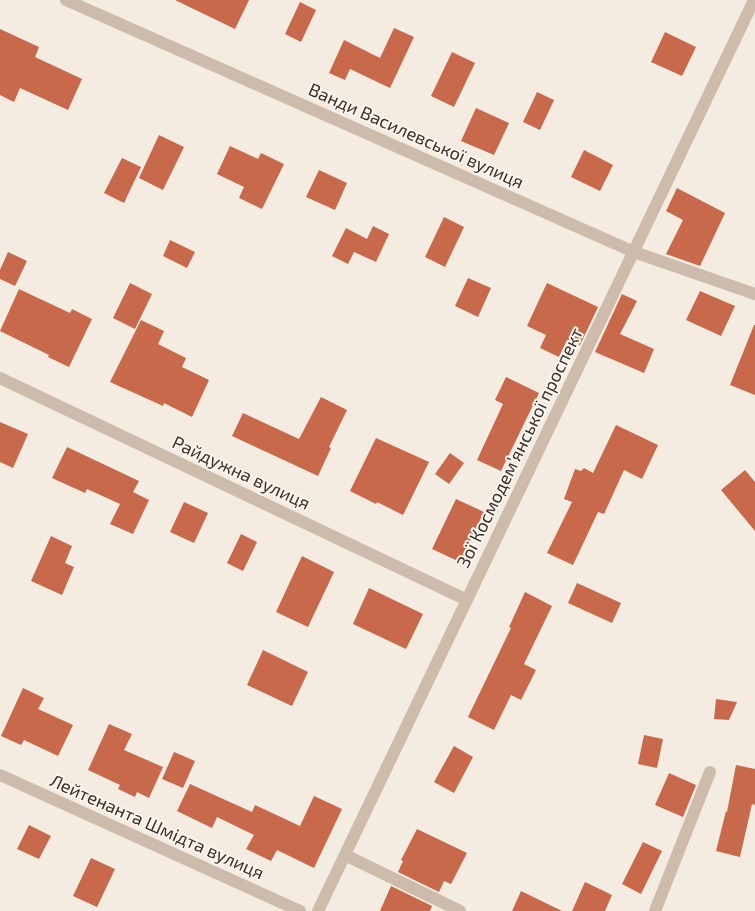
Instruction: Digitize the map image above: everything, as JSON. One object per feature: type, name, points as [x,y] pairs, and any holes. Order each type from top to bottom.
[{"type":"street","name":"Ванди Василевської вулиця","points":[[66,0],[634,252],[755,294]]},
{"type":"street","name":"Зої Космодем’янської проспект","points":[[318,911],[754,0]]},
{"type":"street","name":"Райдужна вулиця","points":[[0,378],[467,600]]},
{"type":"street","points":[[655,911],[710,772]]},
{"type":"street","name":"Лейтенанта Шмідта вулиця","points":[[0,775],[300,911]]},
{"type":"street","points":[[345,855],[460,911]]},
{"type":"building","points":[[175,0],[249,0],[235,29]]},
{"type":"building","points":[[300,2],[316,10],[301,42],[285,34]]},
{"type":"building","points":[[394,28],[414,37],[390,88],[350,69],[345,80],[329,73],[344,40],[380,58]]},
{"type":"building","points":[[0,29],[39,47],[35,57],[82,79],[68,110],[20,88],[14,102],[0,95]]},
{"type":"building","points":[[665,32],[696,47],[682,76],[651,62]]},
{"type":"building","points":[[452,52],[475,63],[454,107],[431,96]]},
{"type":"building","points":[[537,92],[554,100],[540,130],[523,122]]},
{"type":"building","points":[[476,108],[509,123],[494,155],[461,141]]},
{"type":"building","points":[[159,135],[184,147],[163,190],[139,178]]},
{"type":"building","points":[[230,146],[258,159],[261,153],[284,164],[262,209],[239,198],[244,187],[217,174]]},
{"type":"building","points":[[584,150],[613,165],[600,191],[571,177]]},
{"type":"building","points":[[122,158],[141,167],[124,203],[104,193]]},
{"type":"building","points":[[319,170],[347,183],[335,210],[306,197]]},
{"type":"building","points":[[677,188],[725,213],[700,266],[666,254],[683,220],[666,211]]},
{"type":"building","points":[[444,217],[464,227],[445,267],[425,257]]},
{"type":"building","points":[[373,226],[389,234],[376,262],[354,252],[348,264],[332,256],[346,228],[367,239]]},
{"type":"building","points":[[170,240],[195,252],[187,268],[163,256]]},
{"type":"building","points":[[8,252],[27,261],[15,286],[0,279],[0,270]]},
{"type":"building","points":[[468,278],[491,288],[478,317],[455,306]]},
{"type":"building","points":[[130,283],[152,294],[135,329],[113,318]]},
{"type":"building","points":[[547,283],[598,307],[580,345],[567,340],[559,357],[540,348],[546,335],[527,326]]},
{"type":"building","points":[[19,289],[70,313],[72,309],[92,319],[69,367],[0,331]]},
{"type":"building","points":[[700,291],[735,306],[721,336],[686,320]]},
{"type":"building","points":[[622,294],[637,301],[620,334],[654,349],[644,373],[595,352]]},
{"type":"building","points":[[141,320],[164,331],[158,344],[186,358],[182,367],[209,380],[192,417],[164,403],[163,406],[110,382]]},
{"type":"building","points":[[755,325],[755,395],[730,385]]},
{"type":"building","points":[[506,377],[539,393],[501,471],[477,460],[503,404],[495,400]]},
{"type":"building","points":[[321,397],[347,410],[329,447],[331,448],[318,476],[232,436],[243,413],[299,439]]},
{"type":"building","points":[[0,422],[28,434],[13,468],[0,462]]},
{"type":"building","points":[[616,425],[658,445],[642,479],[624,470],[604,514],[598,512],[573,565],[547,553],[572,502],[564,499],[575,469],[581,471],[584,468],[593,473]]},
{"type":"building","points":[[376,438],[429,462],[403,515],[350,491]]},
{"type":"building","points":[[67,447],[139,481],[133,492],[149,500],[133,534],[110,524],[120,504],[87,489],[85,493],[52,478]]},
{"type":"building","points":[[450,453],[464,463],[449,484],[435,474]]},
{"type":"building","points":[[745,470],[755,482],[755,531],[721,490]]},
{"type":"building","points":[[456,499],[484,512],[460,562],[432,549]]},
{"type":"building","points":[[184,502],[208,513],[194,543],[170,532]]},
{"type":"building","points":[[241,534],[257,542],[243,571],[227,563]]},
{"type":"building","points":[[51,536],[72,546],[65,563],[74,567],[62,595],[31,581]]},
{"type":"building","points":[[302,556],[334,572],[308,627],[276,612]]},
{"type":"building","points":[[577,583],[621,603],[612,623],[568,603]]},
{"type":"building","points":[[369,588],[423,614],[406,649],[353,624]]},
{"type":"building","points":[[525,592],[552,606],[524,664],[536,670],[521,700],[511,695],[494,730],[468,717],[511,628],[509,627]]},
{"type":"building","points":[[263,650],[308,672],[292,706],[247,685]]},
{"type":"building","points":[[23,688],[44,698],[38,709],[73,725],[58,756],[24,740],[21,745],[1,736]]},
{"type":"building","points":[[716,699],[737,702],[729,720],[714,719]]},
{"type":"building","points":[[109,724],[132,734],[124,750],[163,767],[149,798],[137,792],[135,797],[118,789],[120,785],[88,770]]},
{"type":"building","points":[[644,735],[663,739],[657,768],[638,764]]},
{"type":"building","points":[[454,746],[473,757],[454,793],[434,782]]},
{"type":"building","points":[[174,752],[195,761],[183,788],[162,779]]},
{"type":"building","points":[[736,765],[755,769],[755,805],[752,804],[740,857],[716,851],[727,812]]},
{"type":"building","points":[[669,773],[696,785],[683,817],[655,805]]},
{"type":"building","points":[[190,784],[252,812],[255,805],[300,826],[314,796],[342,809],[314,868],[277,850],[271,861],[246,849],[254,835],[217,817],[212,828],[177,811]]},
{"type":"building","points":[[29,825],[51,836],[39,859],[17,849]]},
{"type":"building","points":[[417,829],[467,853],[451,884],[444,881],[439,892],[398,872],[403,861],[401,860]]},
{"type":"building","points":[[643,842],[662,851],[641,894],[622,884]]},
{"type":"building","points":[[91,858],[115,869],[97,907],[73,896]]},
{"type":"building","points":[[585,882],[612,895],[605,911],[572,911]]},
{"type":"building","points":[[391,886],[432,906],[430,911],[380,911]]},
{"type":"building","points":[[521,891],[562,911],[512,911]]}]
